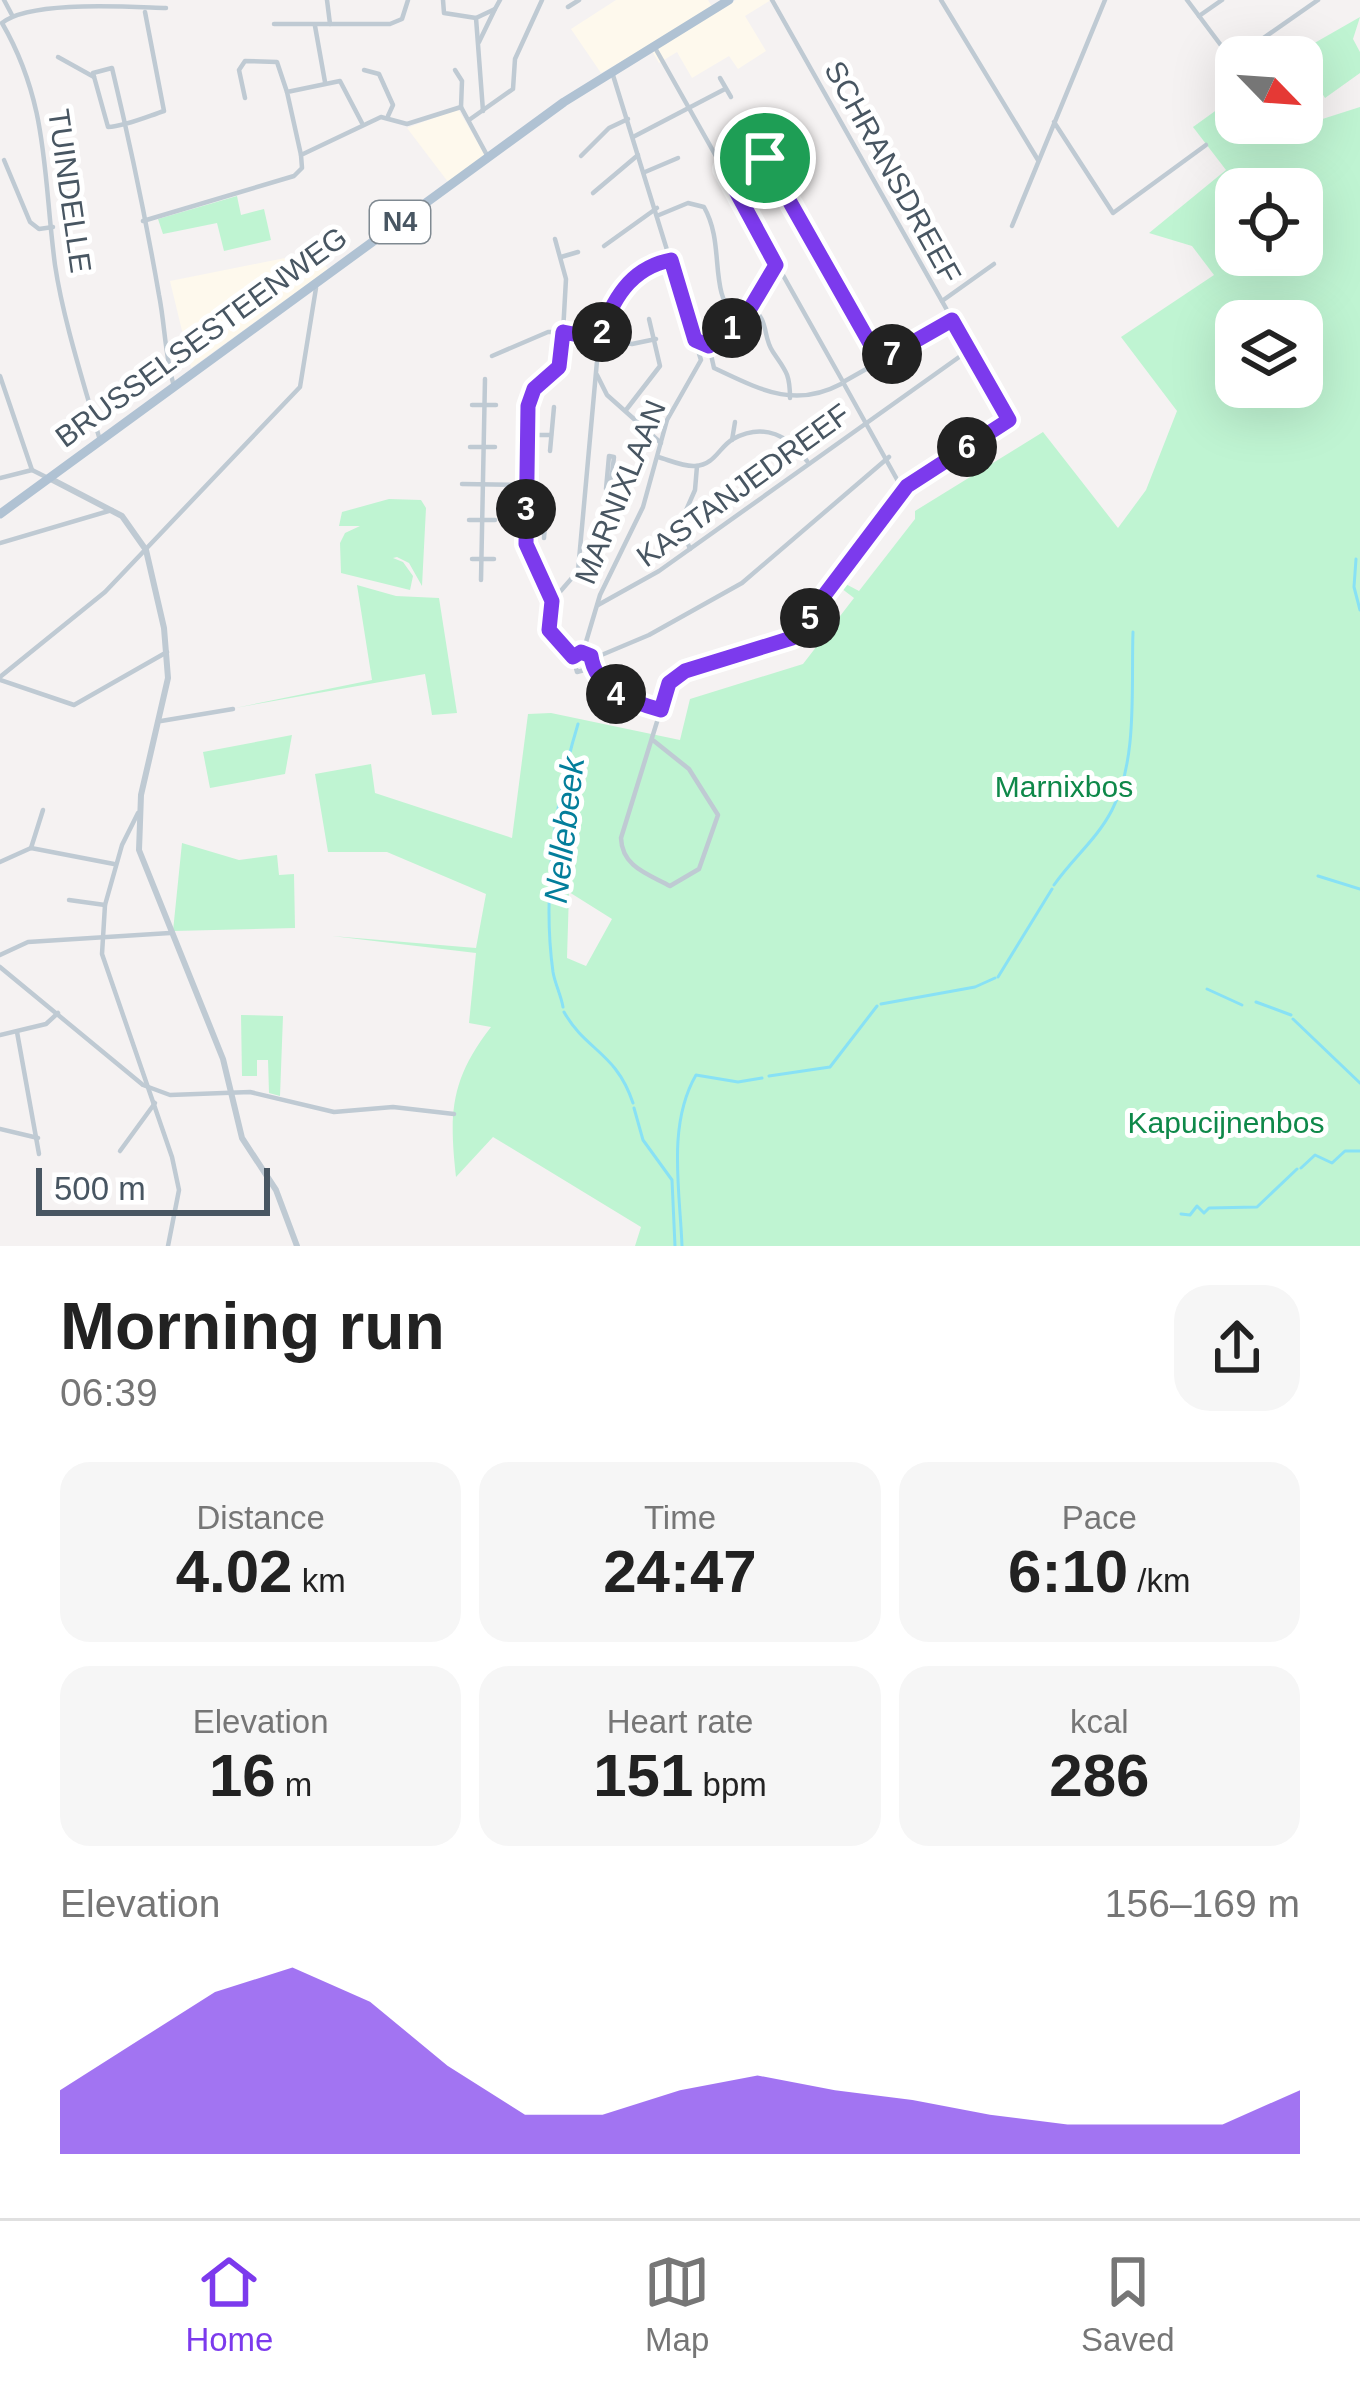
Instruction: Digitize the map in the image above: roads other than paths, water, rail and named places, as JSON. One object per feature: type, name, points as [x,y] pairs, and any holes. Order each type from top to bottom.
[{"type":"main road","name":"BRUSSELSESTEENWEG","points":[[0,514],[488,157],[729,0]]},
{"type":"street","points":[[4,0],[12,15]]},
{"type":"street","points":[[327,0],[330,23]]},
{"type":"street","points":[[274,24],[397,22],[408,0]]},
{"type":"street","points":[[443,0],[442,11],[476,18],[495,9]]},
{"type":"street","points":[[477,44],[500,0]]},
{"type":"street","points":[[469,120],[513,89],[515,59],[542,0]]},
{"type":"street","points":[[568,7],[579,0]]},
{"type":"street","name":"SCHRANSDREEF","points":[[772,0],[1011,424],[904,492]]},
{"type":"street","points":[[941,0],[1038,160]]},
{"type":"street","points":[[1187,0],[1232,60],[1318,0]]},
{"type":"street","points":[[1199,16],[1222,0]]},
{"type":"street","points":[[1012,226],[1101,2]]},
{"type":"street","points":[[2,23],[12,15],[70,4],[166,8]]},
{"type":"street","points":[[93,74],[108,127],[165,109],[144,10]]},
{"type":"street","points":[[476,18],[483,111]]},
{"type":"street","name":"TUINDELLE","points":[[2,23],[17,45],[37,99],[58,276],[100,440]]},
{"type":"street","points":[[315,26],[325,82]]},
{"type":"street","points":[[654,46],[889,457],[904,492],[792,638],[685,671],[669,683],[621,848],[635,868],[670,886],[699,869],[718,815],[689,769],[654,741]]},
{"type":"street","points":[[58,57],[93,74],[112,68],[175,386]]},
{"type":"street","points":[[142,221],[294,176],[302,167],[280,64],[245,62],[238,70],[244,98]]},
{"type":"street","points":[[364,70],[379,74],[393,105],[388,116]]},
{"type":"street","points":[[455,70],[462,81],[460,107],[488,157]]},
{"type":"street","name":"MARNIXLAAN","points":[[583,652],[596,605],[644,507],[664,432],[699,372],[695,340],[658,211],[611,77]]},
{"type":"street","points":[[720,78],[730,97]]},
{"type":"street","points":[[287,92],[325,82],[346,86],[363,125]]},
{"type":"street","points":[[633,137],[725,88]]},
{"type":"street","points":[[301,155],[388,116],[407,124],[460,107]]},
{"type":"street","points":[[581,156],[608,128],[628,118]]},
{"type":"street","points":[[1054,122],[1114,213],[1206,145]]},
{"type":"street","points":[[724,169],[756,152],[765,158],[880,361]]},
{"type":"street","points":[[593,194],[638,155]]},
{"type":"street","points":[[646,172],[678,158]]},
{"type":"street","points":[[4,160],[30,222],[39,229],[52,227]]},
{"type":"street","points":[[604,246],[658,211],[688,203],[704,207],[716,236],[719,301],[737,322]]},
{"type":"street","points":[[555,239],[562,256],[563,332],[556,374],[530,399],[526,526],[530,560],[552,601],[549,630],[573,657],[577,672],[592,668]]},
{"type":"street","points":[[562,256],[578,252]]},
{"type":"street","points":[[552,601],[577,577],[599,339],[623,288],[644,268],[671,260]]},
{"type":"street","points":[[942,302],[994,264]]},
{"type":"street","points":[[709,346],[751,307],[776,265]]},
{"type":"street","points":[[168,652],[81,702],[63,705],[0,679],[105,592],[300,387],[316,282]]},
{"type":"street","points":[[751,307],[767,323],[771,341],[788,368],[790,398]]},
{"type":"street","points":[[626,410],[660,367],[649,319]]},
{"type":"street","points":[[709,346],[712,364],[723,372],[790,398],[820,394],[952,320]]},
{"type":"street","points":[[492,356],[548,332],[632,344],[656,339]]},
{"type":"street","points":[[695,340],[709,346]]},
{"type":"street","name":"KASTANJEDREEF","points":[[596,605],[632,590],[969,350]]},
{"type":"street","points":[[597,375],[608,394],[661,443]]},
{"type":"street","points":[[0,376],[32,470]]},
{"type":"street","points":[[481,580],[484,379]]},
{"type":"street","points":[[594,400],[608,394]]},
{"type":"street","points":[[472,405],[496,405]]},
{"type":"street","points":[[550,451],[554,407]]},
{"type":"street","points":[[732,440],[736,422]]},
{"type":"street","points":[[653,432],[664,432]]},
{"type":"street","points":[[690,549],[680,524],[695,490],[697,466],[732,440],[784,434],[808,462]]},
{"type":"street","points":[[529,435],[551,435]]},
{"type":"street","points":[[470,447],[495,447]]},
{"type":"street","points":[[613,455],[610,490],[606,489],[607,472],[613,455]]},
{"type":"street","points":[[658,457],[697,466]]},
{"type":"street","points":[[592,659],[649,635],[742,583],[889,457]]},
{"type":"street","points":[[0,478],[32,470],[49,478],[112,510],[130,524],[146,550],[168,652],[161,721],[138,813],[116,865],[102,934],[110,983],[155,1103],[179,1190],[168,1246]]},
{"type":"street","points":[[61,470],[61,484]]},
{"type":"street","points":[[587,471],[607,472]]},
{"type":"street","points":[[462,484],[526,485]]},
{"type":"street","points":[[544,538],[547,501]]},
{"type":"street","points":[[0,543],[112,510]]},
{"type":"street","points":[[469,520],[495,520]]},
{"type":"street","points":[[526,526],[545,526]]},
{"type":"street","points":[[472,559],[494,559]]},
{"type":"street","points":[[573,657],[583,652],[592,659]]},
{"type":"street","points":[[592,659],[592,668],[614,692],[661,710]]},
{"type":"street","points":[[610,709],[614,692]]},
{"type":"street","points":[[161,721],[233,709]]},
{"type":"street","points":[[31,848],[43,810]]},
{"type":"street","points":[[138,813],[139,850],[220,1051],[245,1146],[276,1190],[297,1246]]},
{"type":"street","points":[[0,862],[31,848],[116,865]]},
{"type":"street","points":[[69,900],[105,905]]},
{"type":"street","points":[[0,955],[28,942],[170,933]]},
{"type":"street","points":[[0,967],[149,1088],[183,1095],[230,1091],[334,1112],[393,1107],[454,1114]]},
{"type":"street","points":[[0,1035],[50,1022],[58,1012]]},
{"type":"street","points":[[17,1032],[39,1154]]},
{"type":"street","points":[[120,1151],[155,1103]]},
{"type":"street","points":[[0,1129],[38,1138]]},
{"type":"waterway","points":[[1356,559],[1354,587],[1360,610]]},
{"type":"waterway","points":[[1054,885],[1099,830],[1120,790],[1132,723],[1133,632]]},
{"type":"waterway","name":"Nellebeek","points":[[563,1007],[553,972],[550,879],[557,815],[578,724]]},
{"type":"waterway","points":[[1318,876],[1360,889]]},
{"type":"waterway","points":[[998,977],[1052,889]]},
{"type":"waterway","points":[[881,1004],[975,987],[995,978]]},
{"type":"waterway","points":[[1207,989],[1242,1005]]},
{"type":"waterway","points":[[1256,1002],[1291,1015]]},
{"type":"waterway","points":[[769,1076],[830,1067],[877,1006]]},
{"type":"waterway","points":[[564,1012],[618,1073],[633,1103]]},
{"type":"waterway","points":[[1293,1019],[1360,1083]]},
{"type":"waterway","points":[[682,1246],[678,1137],[696,1075],[738,1082],[762,1078]]},
{"type":"waterway","name":"Nellebeek","points":[[634,1108],[643,1140],[672,1180],[675,1246]]},
{"type":"waterway","points":[[1301,1168],[1315,1155],[1332,1163],[1345,1151],[1360,1151]]},
{"type":"waterway","points":[[1181,1214],[1190,1215],[1197,1206],[1204,1213],[1209,1208],[1257,1207],[1297,1169]]},
{"type":"park label","name":"Marnixbos","points":[[1064,786]]},
{"type":"park label","name":"Kapucijnenbos","points":[[1226,1122]]}]
